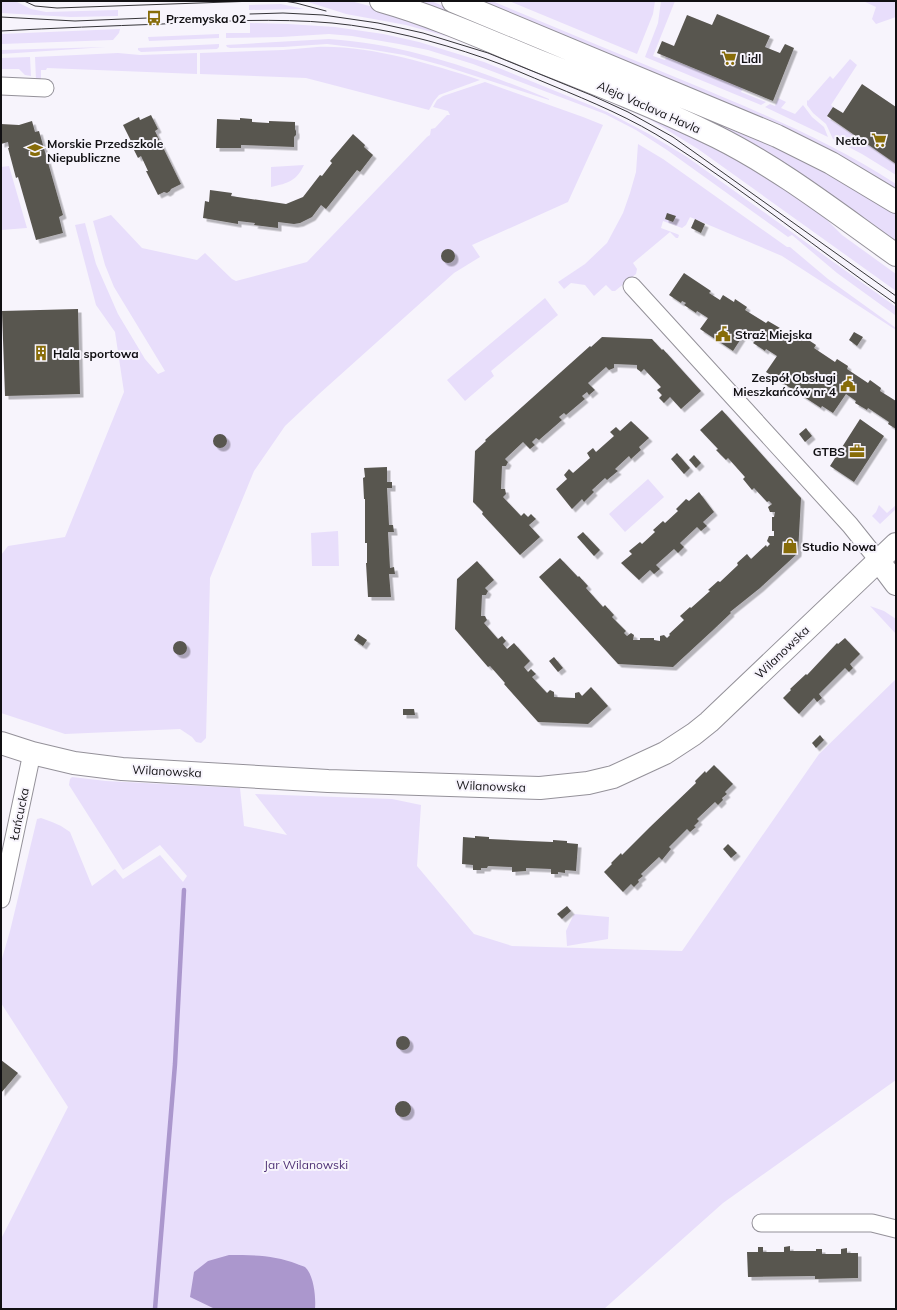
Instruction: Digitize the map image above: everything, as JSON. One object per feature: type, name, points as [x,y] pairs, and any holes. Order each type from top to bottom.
[{"type":"main road","name":"Aleja Vaclava Havla","points":[[381,1],[455,26],[649,106],[717,138],[764,164],[813,196],[896,255]]},
{"type":"main road","name":"Aleja Vaclava Havla","points":[[453,1],[777,136],[831,163],[896,202]]},
{"type":"main road","name":"Wilanowska","points":[[1,743],[32,753],[74,763],[122,769],[328,781],[540,788],[588,783],[613,777],[658,756],[694,734],[709,722],[896,544]]},
{"type":"main road","points":[[878,560],[896,584]]},
{"type":"street","points":[[1,86],[45,88]]},
{"type":"street","points":[[632,286],[854,530],[878,560]]},
{"type":"street","name":"Łańcucka","points":[[1,899],[32,753]]},
{"type":"street","points":[[760,1223],[872,1223],[896,1229]]},
{"type":"green space","points":[[1,1],[15,1],[31,9],[46,12],[118,10],[118,16],[71,17],[1,13]]},
{"type":"green space","points":[[305,1],[351,1],[399,14],[457,39],[406,25],[346,14]]},
{"type":"green space","points":[[410,1],[431,1],[775,144],[896,211],[896,245],[814,187]]},
{"type":"green space","points":[[473,1],[492,1],[714,93],[794,128],[846,154],[896,184],[896,193]]},
{"type":"green space","points":[[509,1],[655,1],[653,14],[637,54]]},
{"type":"green space","points":[[661,1],[675,1],[653,56],[665,60],[666,57],[743,88],[741,92],[766,102],[761,105],[645,57],[658,23]]},
{"type":"green space","points":[[863,1],[896,1],[896,17],[876,24],[872,19],[876,7]]},
{"type":"green space","points":[[281,4],[304,9],[249,10],[249,5]]},
{"type":"green space","points":[[250,23],[335,27],[383,34],[419,42],[484,62],[607,112],[649,134],[687,157],[896,307],[895,315],[837,273],[792,235],[788,237],[667,150],[636,130],[605,114],[473,64],[428,50],[399,44],[352,36],[329,34],[226,38],[226,33],[250,33]]},
{"type":"green space","points":[[120,29],[119,33],[113,40],[1,44],[1,34]]},
{"type":"green space","points":[[219,34],[219,38],[149,41],[148,37]]},
{"type":"green space","points":[[329,39],[386,46],[442,60],[496,78],[549,100],[441,65],[404,55],[327,44],[230,48],[226,45]]},
{"type":"green space","points":[[219,44],[217,49],[141,52],[138,50],[138,48]]},
{"type":"green space","points":[[106,47],[1,54],[1,50]]},
{"type":"green space","points":[[337,47],[378,52],[420,62],[480,80],[439,95],[429,110],[306,78],[200,74],[200,53],[283,50]]},
{"type":"green space","points":[[118,53],[140,55],[197,53],[197,74],[47,68],[46,70],[41,70],[41,80],[36,80],[35,57]]},
{"type":"green space","points":[[30,57],[31,76],[25,75],[19,69],[1,69],[1,58]]},
{"type":"green space","points":[[850,59],[857,65],[831,105],[833,107],[827,117],[896,164],[896,175],[862,154],[833,139],[826,124],[813,113],[807,105],[807,100],[808,101],[830,76],[833,79]]},
{"type":"green space","points":[[485,82],[603,125],[568,202],[472,245],[480,257],[454,273],[285,426],[254,471],[210,578],[206,738],[201,743],[196,742],[192,737],[180,729],[65,734],[1,713],[1,555],[8,546],[65,537],[124,392],[115,332],[96,305],[75,225],[85,223],[96,264],[118,314],[145,359],[158,374],[165,371],[114,287],[105,265],[93,221],[111,215],[142,248],[197,260],[205,253],[236,281],[307,262],[430,135],[431,129],[435,128],[447,115],[450,115],[448,111],[433,107],[437,100],[443,96]]},
{"type":"green space","points":[[778,98],[786,102],[781,108],[795,114],[803,105],[812,117],[824,127],[828,137],[765,107],[770,104],[775,106]]},
{"type":"green space","points":[[647,114],[737,157],[819,212],[842,235],[896,274],[896,291],[698,149],[646,117]]},
{"type":"green space","points":[[638,144],[663,159],[787,247],[790,247],[828,279],[896,328],[896,330],[782,256],[690,217],[686,225],[682,228],[663,221],[661,228],[679,235],[678,238],[670,232],[633,263],[637,269],[636,274],[615,291],[612,291],[606,285],[594,296],[585,285],[571,283],[564,289],[558,282],[585,264],[607,243],[623,213],[636,172]]},
{"type":"green space","points":[[304,165],[295,178],[283,184],[271,187],[271,167]]},
{"type":"green space","points":[[9,166],[27,228],[1,230],[1,167]]},
{"type":"green space","points":[[545,298],[558,315],[491,371],[494,376],[465,401],[447,380]]},
{"type":"green space","points":[[648,479],[664,497],[625,532],[609,514]]},
{"type":"green space","points":[[879,505],[887,513],[896,505],[896,509],[880,524],[872,516],[876,512]]},
{"type":"green space","points":[[338,531],[339,566],[312,566],[311,533]]},
{"type":"green space","points":[[870,606],[884,611],[896,619],[896,634]]},
{"type":"green space","name":"Jar Wilanowski","points":[[896,679],[896,1080],[723,1203],[604,1309],[1,1309],[1,1239],[68,1107],[1,1003],[1,962],[37,819],[41,818],[52,822],[70,832],[92,886],[115,869],[123,879],[160,855],[183,882],[187,876],[160,845],[123,870],[69,785],[72,777],[106,781],[240,788],[244,826],[287,835],[255,794],[392,799],[421,805],[417,866],[474,934],[512,946],[682,951],[819,754]]},
{"type":"green space","points":[[574,914],[609,917],[608,939],[567,946],[566,931]]},
{"type":"shaded area","points":[[229,1255],[255,1255],[272,1257],[305,1267],[310,1275],[315,1293],[315,1309],[215,1309],[190,1297],[194,1272],[208,1261]]},
{"type":"building","name":"Lidl","points":[[717,14],[770,36],[765,47],[780,53],[785,44],[794,48],[773,101],[657,53],[662,41],[674,46],[687,15],[712,25]]},
{"type":"building","name":"Netto","points":[[862,84],[896,107],[896,164],[827,116],[833,107],[843,113]]},
{"type":"building","points":[[151,115],[158,129],[155,131],[181,184],[171,189],[167,193],[164,192],[158,195],[146,171],[148,171],[141,156],[138,158],[123,125],[139,117],[140,120]]},
{"type":"building","points":[[240,118],[252,119],[252,122],[295,122],[296,135],[294,137],[294,147],[241,145],[241,148],[216,148],[217,119],[240,120]]},
{"type":"building","points":[[32,121],[35,132],[39,131],[63,215],[59,217],[63,233],[36,240],[18,177],[16,178],[8,148],[8,142],[1,144],[1,124],[19,125]]},
{"type":"building","points":[[353,134],[373,155],[360,172],[357,170],[326,209],[321,205],[312,217],[300,223],[294,224],[278,222],[278,228],[254,225],[255,223],[238,221],[238,224],[203,218],[205,201],[209,202],[210,190],[232,193],[231,196],[286,204],[303,197],[320,175],[322,176],[332,163],[330,161]]},
{"type":"building","points":[[667,213],[676,216],[673,222],[665,219]]},
{"type":"building","points":[[695,219],[705,224],[701,233],[691,228]]},
{"type":"building","points":[[445,249],[451,249],[455,253],[455,259],[451,263],[445,263],[441,259],[441,253]]},
{"type":"building","points":[[684,273],[711,291],[709,293],[720,300],[723,295],[734,302],[735,299],[747,307],[745,310],[766,323],[768,321],[780,328],[778,331],[788,338],[792,333],[802,340],[804,337],[816,345],[814,348],[835,362],[837,359],[848,366],[847,369],[868,383],[870,380],[881,388],[880,391],[896,401],[896,429],[888,424],[889,422],[868,408],[867,410],[855,403],[856,401],[846,394],[833,413],[822,406],[821,408],[766,372],[777,356],[766,349],[765,351],[753,343],[755,341],[744,334],[733,351],[700,329],[708,318],[697,311],[696,313],[684,305],[686,303],[682,301],[681,303],[669,295]]},
{"type":"building","name":"Hala sportowa","points":[[78,309],[80,394],[5,396],[2,311]]},
{"type":"building","points":[[854,332],[863,337],[857,346],[849,340]]},
{"type":"building","points":[[602,337],[652,339],[701,391],[681,409],[670,397],[664,403],[659,398],[662,395],[657,390],[661,387],[644,369],[641,372],[637,369],[637,365],[614,364],[614,368],[609,370],[606,367],[588,383],[595,390],[589,395],[587,392],[582,396],[585,399],[566,415],[564,413],[559,417],[562,420],[539,440],[536,438],[532,442],[535,445],[530,449],[523,442],[505,459],[508,462],[506,466],[502,466],[501,489],[505,489],[506,494],[503,497],[521,516],[524,513],[528,517],[531,514],[536,519],[529,525],[540,537],[520,555],[482,514],[483,512],[473,502],[475,451],[486,441],[485,440]]},
{"type":"building","points":[[722,410],[801,498],[798,553],[760,588],[730,612],[731,613],[673,667],[618,664],[539,577],[560,558],[588,586],[586,588],[603,607],[605,605],[614,615],[612,617],[626,631],[624,633],[627,636],[631,633],[634,635],[633,640],[640,640],[640,638],[654,638],[654,640],[660,641],[660,636],[664,635],[667,638],[670,635],[669,634],[684,620],[680,616],[710,591],[708,590],[718,581],[720,582],[747,554],[751,559],[766,545],[767,547],[770,544],[767,541],[769,536],[774,536],[774,531],[772,531],[772,517],[774,517],[775,512],[770,512],[768,507],[772,504],[769,501],[767,502],[754,488],[752,490],[743,479],[745,477],[728,458],[726,460],[716,450],[718,449],[700,430]]},
{"type":"building","name":"GTBS","points":[[860,419],[884,436],[854,482],[830,466]]},
{"type":"building","points":[[631,421],[649,438],[639,447],[641,450],[631,459],[629,456],[615,469],[618,471],[607,480],[605,478],[592,490],[594,492],[584,502],[582,499],[572,509],[556,489],[567,479],[564,475],[569,469],[573,473],[590,458],[587,453],[593,448],[596,452],[614,436],[610,432],[616,427],[620,431]]},
{"type":"building","points":[[806,428],[812,436],[805,442],[799,434]]},
{"type":"building","points":[[217,434],[223,434],[227,438],[227,444],[223,448],[217,448],[213,444],[213,438]]},
{"type":"building","points":[[677,453],[690,468],[684,474],[671,459]]},
{"type":"building","points":[[694,455],[701,463],[696,468],[689,460]]},
{"type":"building","points":[[387,467],[387,482],[392,482],[392,488],[387,488],[389,525],[393,525],[394,532],[388,532],[390,568],[394,567],[395,574],[389,574],[391,597],[368,597],[366,563],[367,543],[365,543],[364,468]]},
{"type":"building","points":[[699,492],[714,512],[703,522],[707,526],[701,531],[697,527],[680,543],[684,547],[678,553],[674,549],[656,565],[660,569],[654,574],[650,570],[639,580],[621,563],[632,554],[629,551],[640,542],[642,544],[655,532],[653,530],[663,521],[665,523],[678,511],[676,509],[686,499],[689,501]]},
{"type":"building","points":[[583,532],[600,550],[594,556],[577,537]]},
{"type":"building","points":[[477,561],[494,580],[485,588],[488,591],[486,595],[482,595],[481,616],[485,616],[487,620],[484,623],[498,639],[502,636],[506,641],[503,644],[507,649],[514,643],[530,661],[524,667],[528,672],[531,669],[536,674],[532,677],[547,693],[550,690],[554,692],[554,697],[575,698],[575,693],[579,692],[582,696],[591,687],[608,706],[588,724],[538,722],[490,666],[488,667],[455,629],[457,579]]},
{"type":"building","points":[[358,634],[367,640],[363,646],[354,640]]},
{"type":"building","points":[[845,638],[860,654],[850,664],[853,668],[849,672],[845,668],[819,694],[822,698],[817,702],[814,698],[799,714],[783,698],[791,690],[790,689],[806,674],[807,675],[837,643],[838,644]]},
{"type":"building","points":[[177,641],[183,641],[187,645],[187,651],[183,655],[177,655],[173,651],[173,645]]},
{"type":"building","points":[[554,657],[563,668],[558,672],[549,661]]},
{"type":"building","points":[[403,709],[414,709],[415,715],[403,715]]},
{"type":"building","points":[[820,735],[824,740],[816,748],[812,743]]},
{"type":"building","points":[[714,765],[733,784],[725,792],[727,794],[722,798],[723,800],[718,805],[715,802],[697,819],[699,821],[694,826],[696,827],[690,832],[687,829],[669,847],[671,849],[662,860],[659,857],[641,874],[643,876],[638,880],[639,882],[634,887],[631,884],[623,892],[604,872],[621,853],[622,855],[696,783],[695,781],[705,771],[706,773]]},
{"type":"building","points":[[475,836],[489,837],[489,839],[553,842],[553,840],[567,841],[567,843],[578,844],[576,871],[565,870],[565,873],[558,872],[558,874],[551,874],[551,869],[526,868],[526,871],[512,872],[512,867],[488,866],[487,868],[481,868],[481,870],[473,870],[473,865],[462,864],[463,837],[475,838]]},
{"type":"building","points":[[728,844],[737,853],[731,858],[723,849]]},
{"type":"building","points":[[567,906],[571,911],[562,919],[557,914]]},
{"type":"building","points":[[400,1036],[406,1036],[410,1040],[410,1046],[406,1050],[400,1050],[396,1046],[396,1040]]},
{"type":"building","points":[[1,1060],[18,1073],[1,1093]]},
{"type":"building","points":[[403,1101],[410,1106],[411,1109],[406,1116],[403,1117],[396,1112],[395,1109],[400,1102]]},
{"type":"building","points":[[790,1246],[790,1251],[816,1251],[816,1249],[822,1249],[822,1254],[841,1254],[841,1249],[847,1248],[847,1253],[858,1253],[858,1278],[815,1279],[815,1276],[748,1277],[747,1252],[758,1252],[758,1247],[763,1247],[763,1252],[784,1252],[784,1247]]},
{"type":"waterway","points":[[155,1309],[175,1064],[184,890]]},
{"type":"tram line","points":[[24,1],[35,6],[57,8],[256,1]]},
{"type":"tram line","points":[[284,1],[326,11]]},
{"type":"tram line","points":[[250,14],[283,13],[323,15],[378,23],[423,33],[488,53],[591,95],[628,112],[673,137],[896,296]]},
{"type":"tram line","points":[[1,17],[75,21],[148,18]]},
{"type":"tram line","points":[[1,31],[226,21],[311,21],[371,28],[447,46],[493,61],[566,91],[612,111],[656,134],[728,182],[896,304]]},
{"type":"place","name":"Przemyska 02","points":[[154,18]]},
{"type":"place","name":"Lidl","points":[[729,58]]},
{"type":"place","name":"Netto","points":[[879,140]]},
{"type":"place","name":"Morskie Przedszkole Niepubliczne","points":[[35,150]]},
{"type":"place","name":"Straż Miejska","points":[[723,334]]},
{"type":"place","name":"Hala sportowa","points":[[41,353]]},
{"type":"place","name":"Zespół Obsługi Mieszkańców nr 4","points":[[848,384]]},
{"type":"place","name":"GTBS","points":[[857,451]]},
{"type":"place","name":"Studio Nowa","points":[[790,546]]}]
